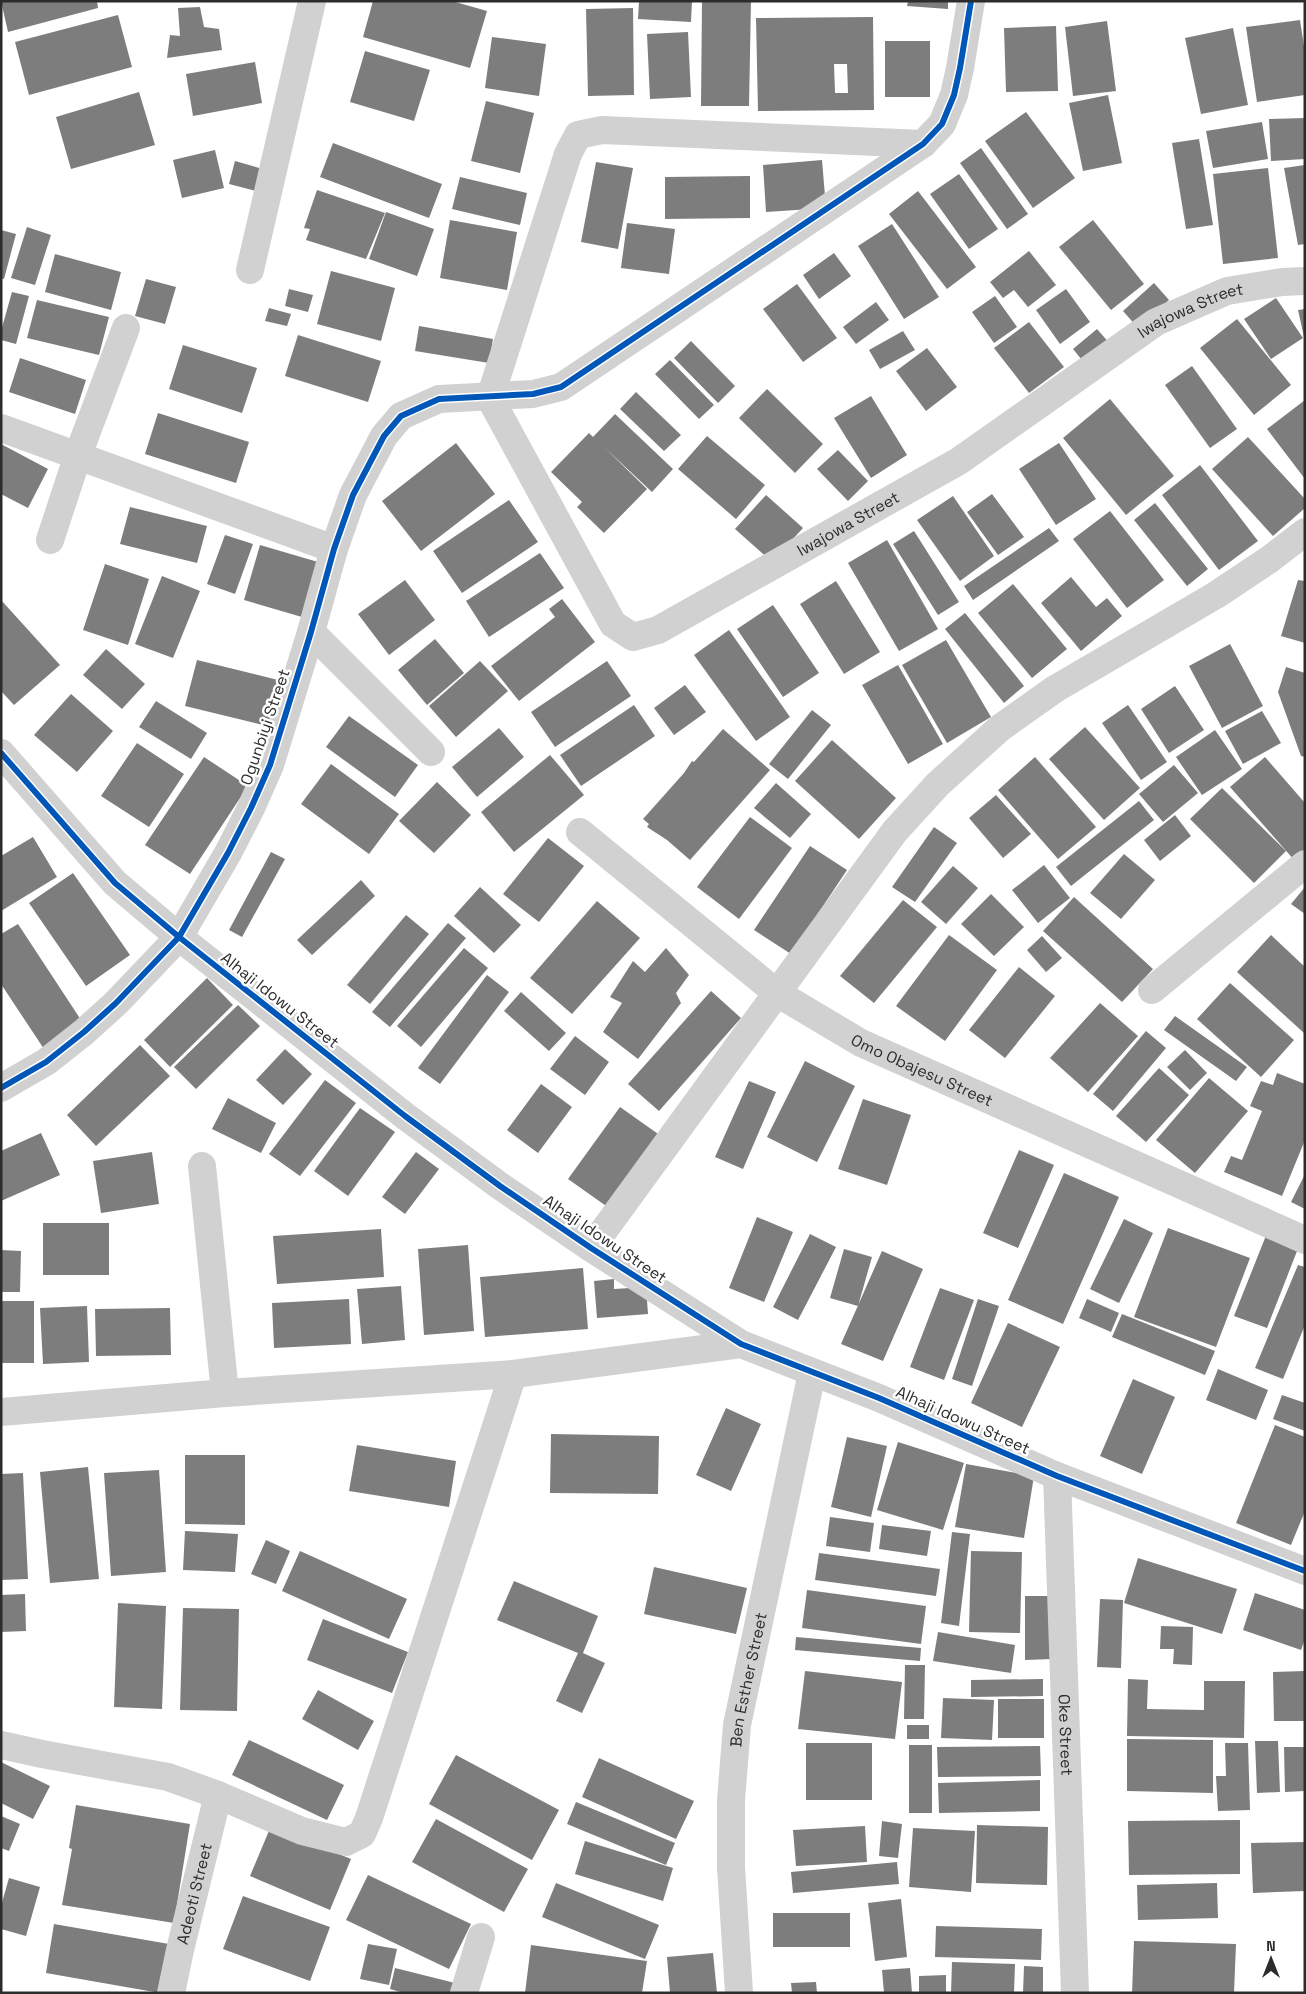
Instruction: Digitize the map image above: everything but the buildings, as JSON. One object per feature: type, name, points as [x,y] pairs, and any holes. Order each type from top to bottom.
[{"type":"street","points":[[250,270],[312,1]]},
{"type":"street","name":"Ogunbiyi Street","points":[[1,1088],[46,1062],[84,1032],[116,1003],[179,937],[252,808],[270,765],[311,632],[334,549],[353,494],[384,436],[401,416],[439,400],[533,394],[561,387],[923,144],[942,124],[954,95],[971,1]]},
{"type":"street","points":[[490,398],[568,154],[578,135],[602,130],[923,144]]},
{"type":"street","name":"Iwajowa Street","points":[[490,398],[613,624],[633,637],[658,630],[959,461],[1156,322],[1227,291],[1282,282],[1305,281]]},
{"type":"street","points":[[50,540],[78,455],[126,328]]},
{"type":"street","points":[[1,428],[334,549]]},
{"type":"street","points":[[591,1248],[895,831],[938,784],[1000,728],[1055,689],[1216,595],[1270,560],[1305,532]]},
{"type":"street","points":[[311,632],[431,752]]},
{"type":"street","name":"Alhaji Idowu Street","points":[[1,753],[115,883],[179,937],[405,1116],[500,1186],[591,1248],[741,1344],[878,1398],[1057,1476],[1305,1571]]},
{"type":"street","name":"Omo Obajesu Street","points":[[580,832],[777,993],[861,1043],[1305,1240]]},
{"type":"street","points":[[1152,990],[1305,864]]},
{"type":"street","points":[[202,1166],[225,1393]]},
{"type":"street","points":[[1,1412],[225,1393],[513,1374],[741,1344]]},
{"type":"street","name":"Ben Esther Street","points":[[739,1993],[731,1867],[731,1800],[737,1725],[812,1373]]},
{"type":"street","points":[[1,1745],[168,1777],[311,1833],[346,1842],[362,1834],[369,1818],[513,1374]]},
{"type":"street","name":"Oke Street","points":[[1057,1476],[1075,1993]]},
{"type":"street","name":"Adeoti Street","points":[[171,1993],[218,1795]]},
{"type":"street","points":[[464,1993],[481,1936]]},
{"type":"cycle path","points":[[1,1088],[46,1062],[84,1032],[116,1003],[179,937],[228,853],[270,765],[311,632],[334,549],[353,495],[384,436],[401,416],[439,399],[533,394],[561,387],[923,144],[942,124],[954,95],[971,1]]},
{"type":"cycle path","points":[[1,753],[115,883],[179,937],[405,1116],[500,1186],[591,1248],[741,1344],[879,1398],[1057,1476],[1305,1571]]}]
